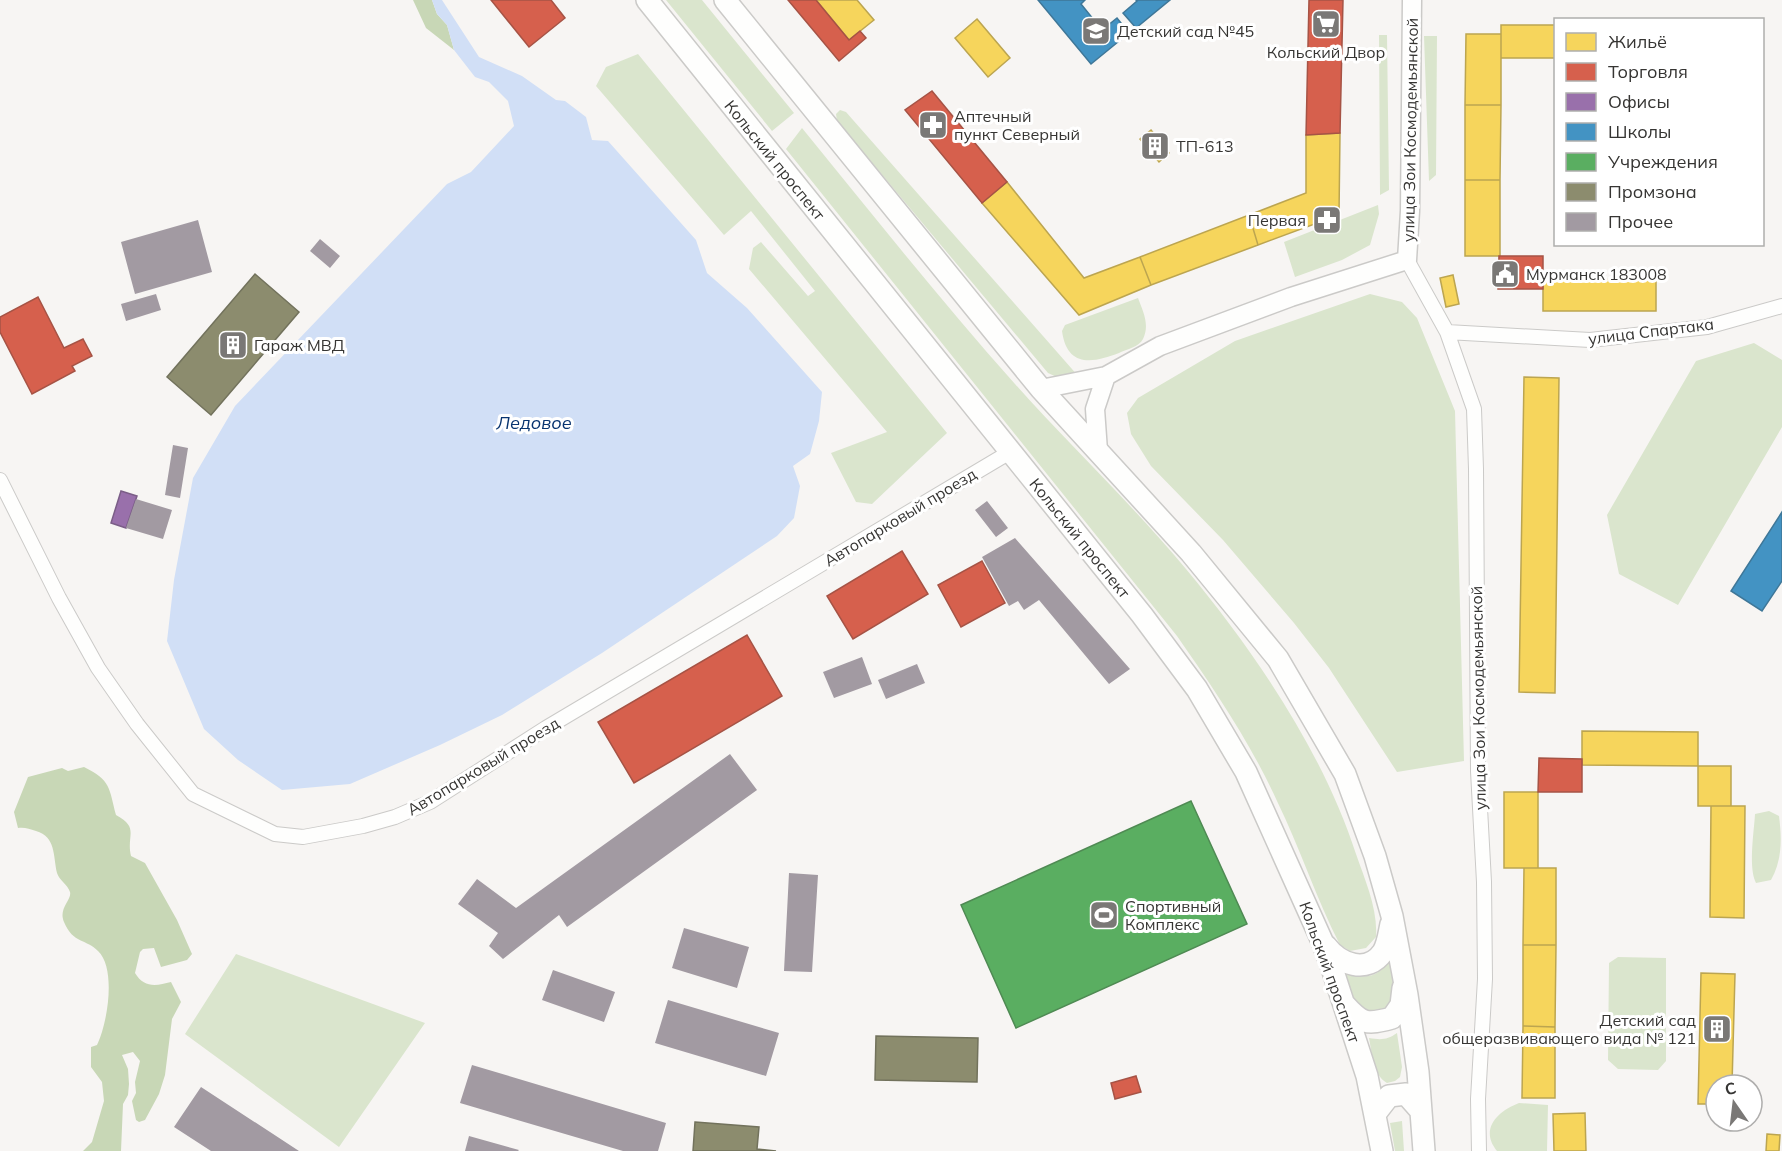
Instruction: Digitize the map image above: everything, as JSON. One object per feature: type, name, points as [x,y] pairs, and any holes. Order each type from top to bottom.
[{"type":"main road","name":"Кольский проспект","points":[[646,0],[1142,615],[1197,690],[1246,772],[1322,941],[1367,1076],[1382,1151]]},
{"type":"main road","points":[[725,0],[1041,389],[1191,553],[1278,659],[1345,774],[1375,856],[1392,916],[1405,980],[1418,1072],[1424,1151]]},
{"type":"main road","points":[[1322,941],[1333,955],[1346,964],[1367,964],[1382,953],[1392,916]]},
{"type":"main road","points":[[1344,1003],[1358,1019],[1374,1023],[1392,1018],[1401,1005],[1405,980]]},
{"type":"main road","points":[[1375,1114],[1397,1095],[1421,1111]]},
{"type":"street","name":"улица Зои Космодемьянской","points":[[1412,0],[1410,211],[1407,260],[1447,332],[1474,409],[1478,771],[1484,882],[1485,980],[1478,1099],[1479,1151]]},
{"type":"street","name":"улица Зои Космодемьянской","points":[[1041,389],[1106,376],[1160,346],[1291,297],[1407,260]]},
{"type":"street","name":"улица Спартака","points":[[1447,332],[1590,340],[1707,327],[1782,306]]},
{"type":"street","points":[[1098,451],[1095,410],[1106,376]]},
{"type":"street","name":"Автопарковый проезд","points":[[0,480],[59,598],[98,668],[137,724],[193,794],[275,834],[303,837],[363,826],[395,817],[430,802],[546,728],[1010,452]]},
{"type":"green space","points":[[413,0],[432,0],[437,14],[447,25],[454,50],[426,28]]},
{"type":"green space","points":[[666,0],[702,0],[794,113],[772,131]]},
{"type":"green space","points":[[1379,35],[1387,35],[1389,190],[1380,195]]},
{"type":"green space","points":[[1424,36],[1437,36],[1436,175],[1429,181]]},
{"type":"green space","points":[[638,54],[947,433],[872,504],[856,502],[831,453],[887,432],[749,269],[753,248],[761,242],[808,296],[815,291],[751,211],[724,235],[596,86],[606,67]]},
{"type":"green space","points":[[840,110],[846,112],[1079,377],[1059,378],[1048,373],[837,121],[836,114]]},
{"type":"green space","points":[[802,128],[987,353],[1145,522],[1186,569],[1237,634],[1306,741],[1342,816],[1367,884],[1375,916],[1376,937],[1366,948],[1350,951],[1340,945],[1285,819],[1255,758],[1231,716],[1177,636],[786,149]]},
{"type":"green space","points":[[1378,205],[1379,214],[1370,245],[1342,260],[1295,277],[1284,242]]},
{"type":"green space","points":[[1370,294],[1402,302],[1417,318],[1455,411],[1464,761],[1397,772],[1329,668],[1294,623],[1223,540],[1151,466],[1131,434],[1127,413],[1138,398],[1235,341]]},
{"type":"green space","points":[[1138,298],[1146,323],[1145,334],[1139,344],[1100,359],[1091,360],[1075,357],[1069,351],[1062,331],[1065,325]]},
{"type":"green space","points":[[1754,343],[1782,360],[1782,427],[1678,605],[1619,574],[1607,515],[1696,361]]},
{"type":"green space","points":[[84,767],[99,776],[108,786],[116,815],[130,828],[131,856],[145,863],[177,920],[192,954],[187,960],[161,967],[154,948],[143,949],[140,952],[135,973],[139,978],[151,985],[171,982],[181,1002],[172,1019],[165,1075],[159,1094],[145,1120],[139,1122],[136,1120],[132,1101],[136,1093],[135,1082],[140,1061],[133,1052],[122,1055],[128,1069],[129,1084],[128,1095],[123,1104],[121,1151],[83,1151],[92,1142],[104,1101],[102,1082],[91,1067],[91,1047],[97,1045],[101,1036],[107,1011],[109,983],[104,959],[94,947],[76,938],[64,922],[64,908],[70,892],[57,873],[50,842],[36,831],[18,828],[14,812],[28,777],[62,768],[68,771]]},
{"type":"green space","points":[[1769,811],[1779,816],[1781,841],[1779,857],[1771,880],[1756,883],[1752,868],[1755,814]]},
{"type":"green space","points":[[236,954],[425,1023],[339,1147],[185,1034]]},
{"type":"green space","points":[[1618,957],[1666,958],[1666,1061],[1658,1070],[1618,1069],[1608,1060],[1609,963]]},
{"type":"green space","points":[[1392,958],[1397,989],[1393,1003],[1379,1013],[1366,1012],[1354,1005],[1345,971],[1360,976],[1372,975],[1382,969]]},
{"type":"green space","points":[[1397,1033],[1402,1067],[1400,1077],[1387,1083],[1376,1069],[1369,1038],[1384,1039]]},
{"type":"green space","points":[[1519,1103],[1548,1105],[1547,1151],[1497,1151],[1492,1143],[1490,1135],[1493,1122],[1504,1111]]},
{"type":"green space","points":[[1402,1121],[1404,1151],[1395,1151],[1390,1123]]},
{"type":"water","name":"Ледовое","points":[[432,0],[442,0],[479,57],[522,76],[556,100],[565,101],[586,117],[592,140],[608,141],[696,240],[707,273],[747,308],[822,392],[819,421],[810,454],[793,466],[800,486],[794,518],[777,536],[602,653],[502,715],[350,784],[282,790],[238,760],[204,729],[167,641],[174,580],[193,478],[235,406],[447,184],[471,172],[514,126],[508,101],[489,82],[475,77],[454,50],[447,25],[437,14]]},
{"type":"building: Жильё","points":[[816,0],[857,0],[874,20],[849,40]]},
{"type":"building: Жильё","points":[[977,19],[1010,58],[988,77],[955,38]]},
{"type":"building: Жильё","points":[[1501,25],[1554,25],[1554,58],[1501,58]]},
{"type":"building: Жильё","points":[[1466,34],[1501,34],[1501,105],[1465,105]]},
{"type":"building: Жильё","points":[[1465,105],[1501,105],[1500,180],[1465,180]]},
{"type":"building: Жильё","name":"ТП-613","points":[[1151,130],[1169,153],[1159,162],[1140,139]]},
{"type":"building: Жильё","points":[[1340,133],[1339,215],[1258,245],[1249,215],[1306,193],[1306,135]]},
{"type":"building: Жильё","points":[[1465,180],[1500,180],[1500,256],[1465,256]]},
{"type":"building: Жильё","points":[[1007,182],[1084,278],[1140,257],[1151,285],[1079,315],[982,203]]},
{"type":"building: Жильё","points":[[1249,215],[1258,245],[1151,285],[1140,257]]},
{"type":"building: Жильё","points":[[1453,275],[1459,304],[1446,307],[1440,278]]},
{"type":"building: Жильё","points":[[1543,279],[1656,280],[1656,311],[1543,311]]},
{"type":"building: Жильё","points":[[1524,377],[1559,378],[1555,693],[1519,692]]},
{"type":"building: Жильё","points":[[1582,731],[1698,732],[1698,766],[1582,765]]},
{"type":"building: Жильё","points":[[1698,766],[1731,766],[1731,806],[1698,806]]},
{"type":"building: Жильё","points":[[1504,792],[1538,792],[1538,868],[1504,868]]},
{"type":"building: Жильё","points":[[1711,806],[1745,806],[1744,918],[1710,917]]},
{"type":"building: Жильё","points":[[1524,868],[1556,868],[1556,945],[1523,945]]},
{"type":"building: Жильё","points":[[1523,945],[1556,945],[1555,1027],[1523,1026]]},
{"type":"building: Жильё","name":"Детский сад общеразвивающего вида № 121","points":[[1701,973],[1735,974],[1732,1073],[1704,1073],[1704,1104],[1698,1104]]},
{"type":"building: Жильё","points":[[1523,1026],[1555,1027],[1555,1098],[1522,1098]]},
{"type":"building: Жильё","points":[[1585,1113],[1586,1151],[1554,1151],[1553,1114]]},
{"type":"building: Жильё","points":[[1767,1134],[1780,1135],[1779,1151],[1766,1151]]},
{"type":"building: Торговля","points":[[491,0],[551,0],[565,18],[529,47]]},
{"type":"building: Торговля","points":[[788,0],[816,0],[849,40],[860,31],[866,38],[839,61]]},
{"type":"building: Торговля","points":[[1309,0],[1343,0],[1340,133],[1306,135]]},
{"type":"building: Торговля","points":[[932,91],[1007,182],[982,203],[905,110]]},
{"type":"building: Торговля","points":[[1499,256],[1543,256],[1543,289],[1498,289]]},
{"type":"building: Торговля","points":[[38,297],[64,348],[83,339],[92,356],[72,366],[75,371],[32,394],[0,332],[0,317]]},
{"type":"building: Торговля","points":[[902,551],[928,594],[853,639],[827,596]]},
{"type":"building: Торговля","points":[[982,561],[1005,603],[961,627],[938,585]]},
{"type":"building: Торговля","points":[[747,635],[782,696],[634,783],[598,722]]},
{"type":"building: Торговля","points":[[1539,758],[1582,759],[1582,792],[1538,792]]},
{"type":"building: Торговля","points":[[1136,1076],[1141,1092],[1115,1099],[1111,1083]]},
{"type":"building: Офисы","points":[[121,491],[137,496],[126,528],[111,523]]},
{"type":"building: Школы","name":"Детский сад №45","points":[[1038,0],[1085,0],[1081,4],[1102,30],[1117,18],[1129,33],[1091,64]]},
{"type":"building: Школы","name":"Детский сад №45","points":[[1136,0],[1170,0],[1136,28],[1123,13]]},
{"type":"building: Школы","points":[[1782,512],[1782,581],[1762,611],[1731,591]]},
{"type":"building: Учреждения","name":"Спортивный Комплекс","points":[[1191,801],[1247,924],[1016,1028],[961,905]]},
{"type":"building: Промзона","name":"Гараж МВД","points":[[255,274],[299,312],[211,415],[167,377]]},
{"type":"building: Промзона","points":[[876,1036],[978,1038],[977,1082],[875,1080]]},
{"type":"building: Промзона","points":[[695,1122],[759,1127],[757,1149],[776,1151],[693,1151]]},
{"type":"building: Прочее","points":[[198,220],[212,272],[135,294],[121,242]]},
{"type":"building: Прочее","points":[[320,239],[340,256],[330,268],[310,251]]},
{"type":"building: Прочее","points":[[156,294],[161,310],[126,321],[121,304]]},
{"type":"building: Прочее","points":[[173,445],[188,448],[180,498],[165,495]]},
{"type":"building: Прочее","points":[[136,499],[172,510],[163,539],[126,528]]},
{"type":"building: Прочее","points":[[987,501],[1008,528],[996,537],[975,510]]},
{"type":"building: Прочее","points":[[1015,538],[1130,669],[1109,684],[1039,600],[1024,610],[1018,601],[1009,606],[982,557]]},
{"type":"building: Прочее","points":[[862,657],[872,684],[834,698],[823,672]]},
{"type":"building: Прочее","points":[[917,664],[925,683],[886,699],[878,680]]},
{"type":"building: Прочее","points":[[730,754],[757,790],[567,927],[559,915],[503,959],[489,946],[498,933],[458,904],[477,879],[516,908]]},
{"type":"building: Прочее","points":[[789,873],[818,875],[812,972],[784,971]]},
{"type":"building: Прочее","points":[[684,928],[749,947],[737,988],[672,968]]},
{"type":"building: Прочее","points":[[553,970],[615,992],[604,1022],[542,1000]]},
{"type":"building: Прочее","points":[[668,1000],[779,1033],[766,1076],[655,1043]]},
{"type":"building: Прочее","points":[[472,1065],[666,1123],[658,1151],[623,1151],[460,1103]]},
{"type":"building: Прочее","points":[[201,1087],[299,1151],[211,1151],[174,1127]]},
{"type":"building: Прочее","points":[[469,1136],[519,1150],[465,1151]]},
{"type":"place","name":"Кольский Двор","points":[[1326,24]]},
{"type":"place","name":"Детский сад №45","points":[[1096,31]]},
{"type":"place","name":"Аптечный пункт Северный","points":[[933,125]]},
{"type":"place","name":"ТП-613","points":[[1155,146]]},
{"type":"place","name":"Первая","points":[[1327,220]]},
{"type":"place","name":"Мурманск 183008","points":[[1505,274]]},
{"type":"place","name":"Гараж МВД","points":[[233,345]]},
{"type":"place","name":"Спортивный Комплекс","points":[[1104,915]]},
{"type":"place","name":"Детский сад общеразвивающего вида № 121","points":[[1717,1029]]}]
